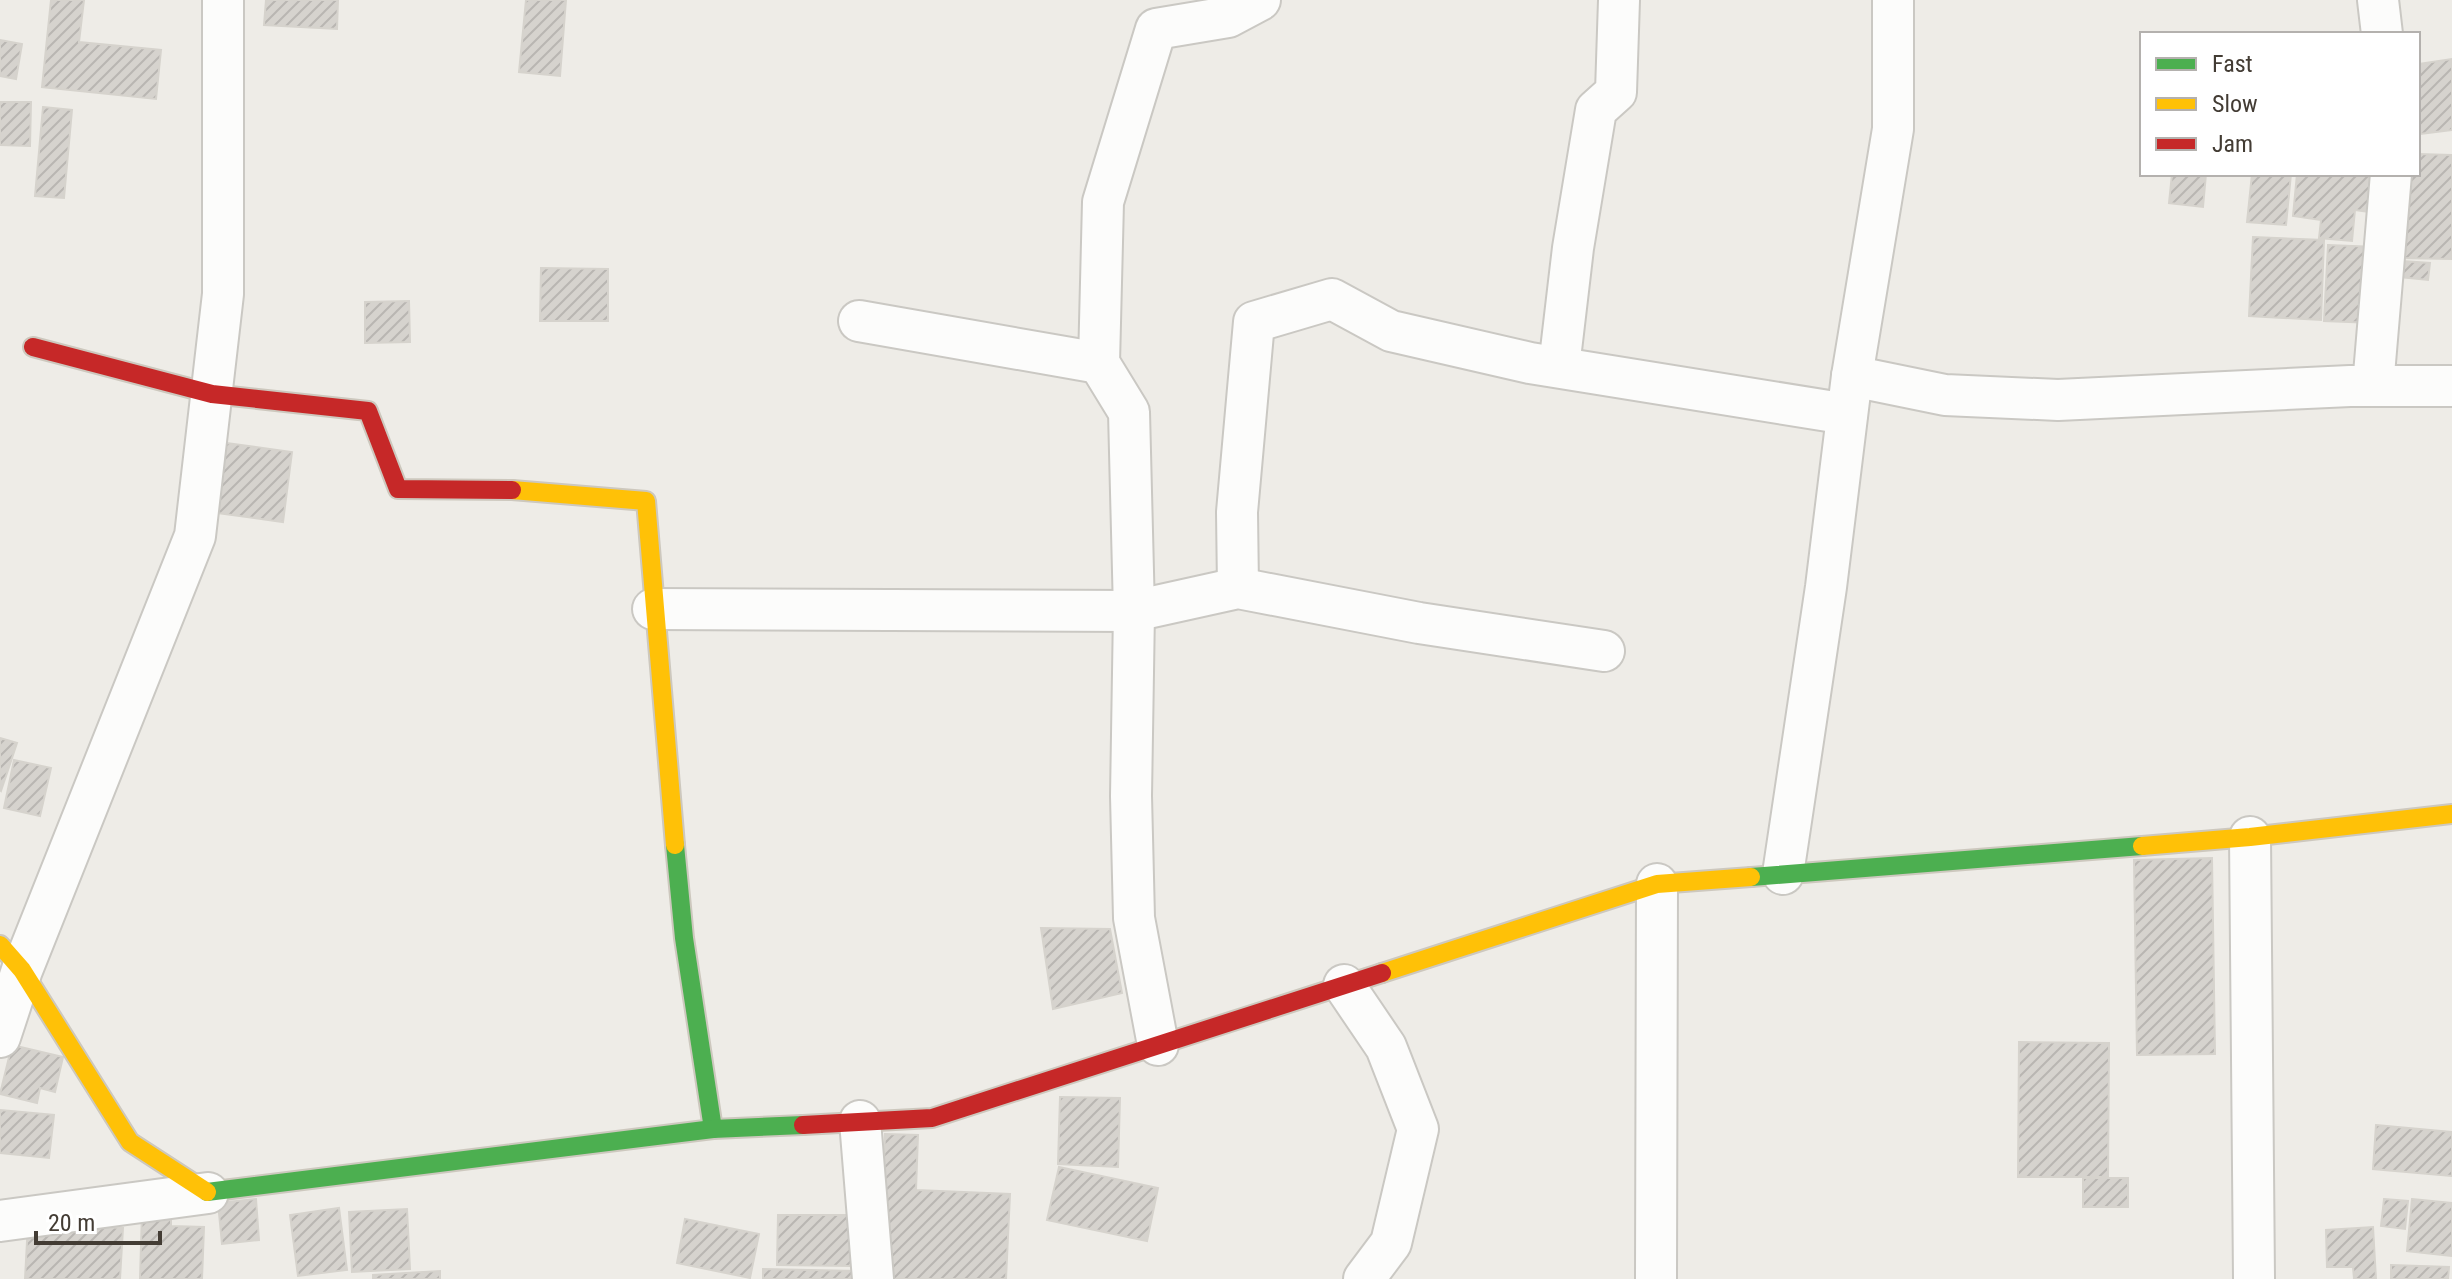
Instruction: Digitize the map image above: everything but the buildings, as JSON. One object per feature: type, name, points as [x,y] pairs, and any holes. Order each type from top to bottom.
[{"type":"street","points":[[0,1037],[11,958],[195,536],[223,294],[223,0]]},
{"type":"street","points":[[1158,1045],[1134,918],[1131,796],[1134,611],[1129,412],[1099,363],[1103,202],[1158,15],[1228,17],[1260,0]]},
{"type":"street","points":[[1559,367],[1573,248],[1596,110],[1616,92],[1619,0]]},
{"type":"street","points":[[1783,874],[1826,587],[1850,395],[1893,129],[1893,0]]},
{"type":"street","points":[[2378,0],[2382,32]]},
{"type":"street","points":[[2373,386],[2391,176]]},
{"type":"street","points":[[1238,588],[1237,512],[1254,322],[1332,299],[1391,331],[1559,367],[1850,395],[2058,400],[2373,386],[2452,386]]},
{"type":"street","points":[[859,321],[1099,363]]},
{"type":"street","points":[[33,347],[212,394],[368,411],[398,489],[522,490],[646,501],[684,938],[713,1129]]},
{"type":"street","points":[[653,609],[1134,611],[1238,588],[1419,623],[1604,651]]},
{"type":"street","points":[[0,1221],[713,1129],[932,1118],[1657,884],[2250,837],[2452,814]]},
{"type":"street","points":[[2250,837],[2254,1279]]},
{"type":"street","points":[[1656,1279],[1657,884]]},
{"type":"street","points":[[11,958],[130,1142],[208,1193]]},
{"type":"street","points":[[1344,985],[1386,1047],[1418,1129],[1391,1243],[1364,1279]]},
{"type":"street","points":[[860,1121],[873,1279]]},
{"type":"traffic: fast","points":[[675,845],[684,938],[713,1129]]},
{"type":"traffic: fast","points":[[1751,877],[2142,846]]},
{"type":"traffic: fast","points":[[207,1192],[713,1129],[803,1125]]},
{"type":"traffic: slow","points":[[512,490],[646,501],[675,845]]},
{"type":"traffic: slow","points":[[2142,846],[2452,814]]},
{"type":"traffic: slow","points":[[1382,973],[1657,884],[1751,877]]},
{"type":"traffic: slow","points":[[0,945],[22,970],[130,1142],[207,1192]]},
{"type":"traffic: jam","points":[[33,347],[212,394],[368,411],[398,489],[512,490]]},
{"type":"traffic: jam","points":[[803,1125],[932,1118],[1382,973]]}]
